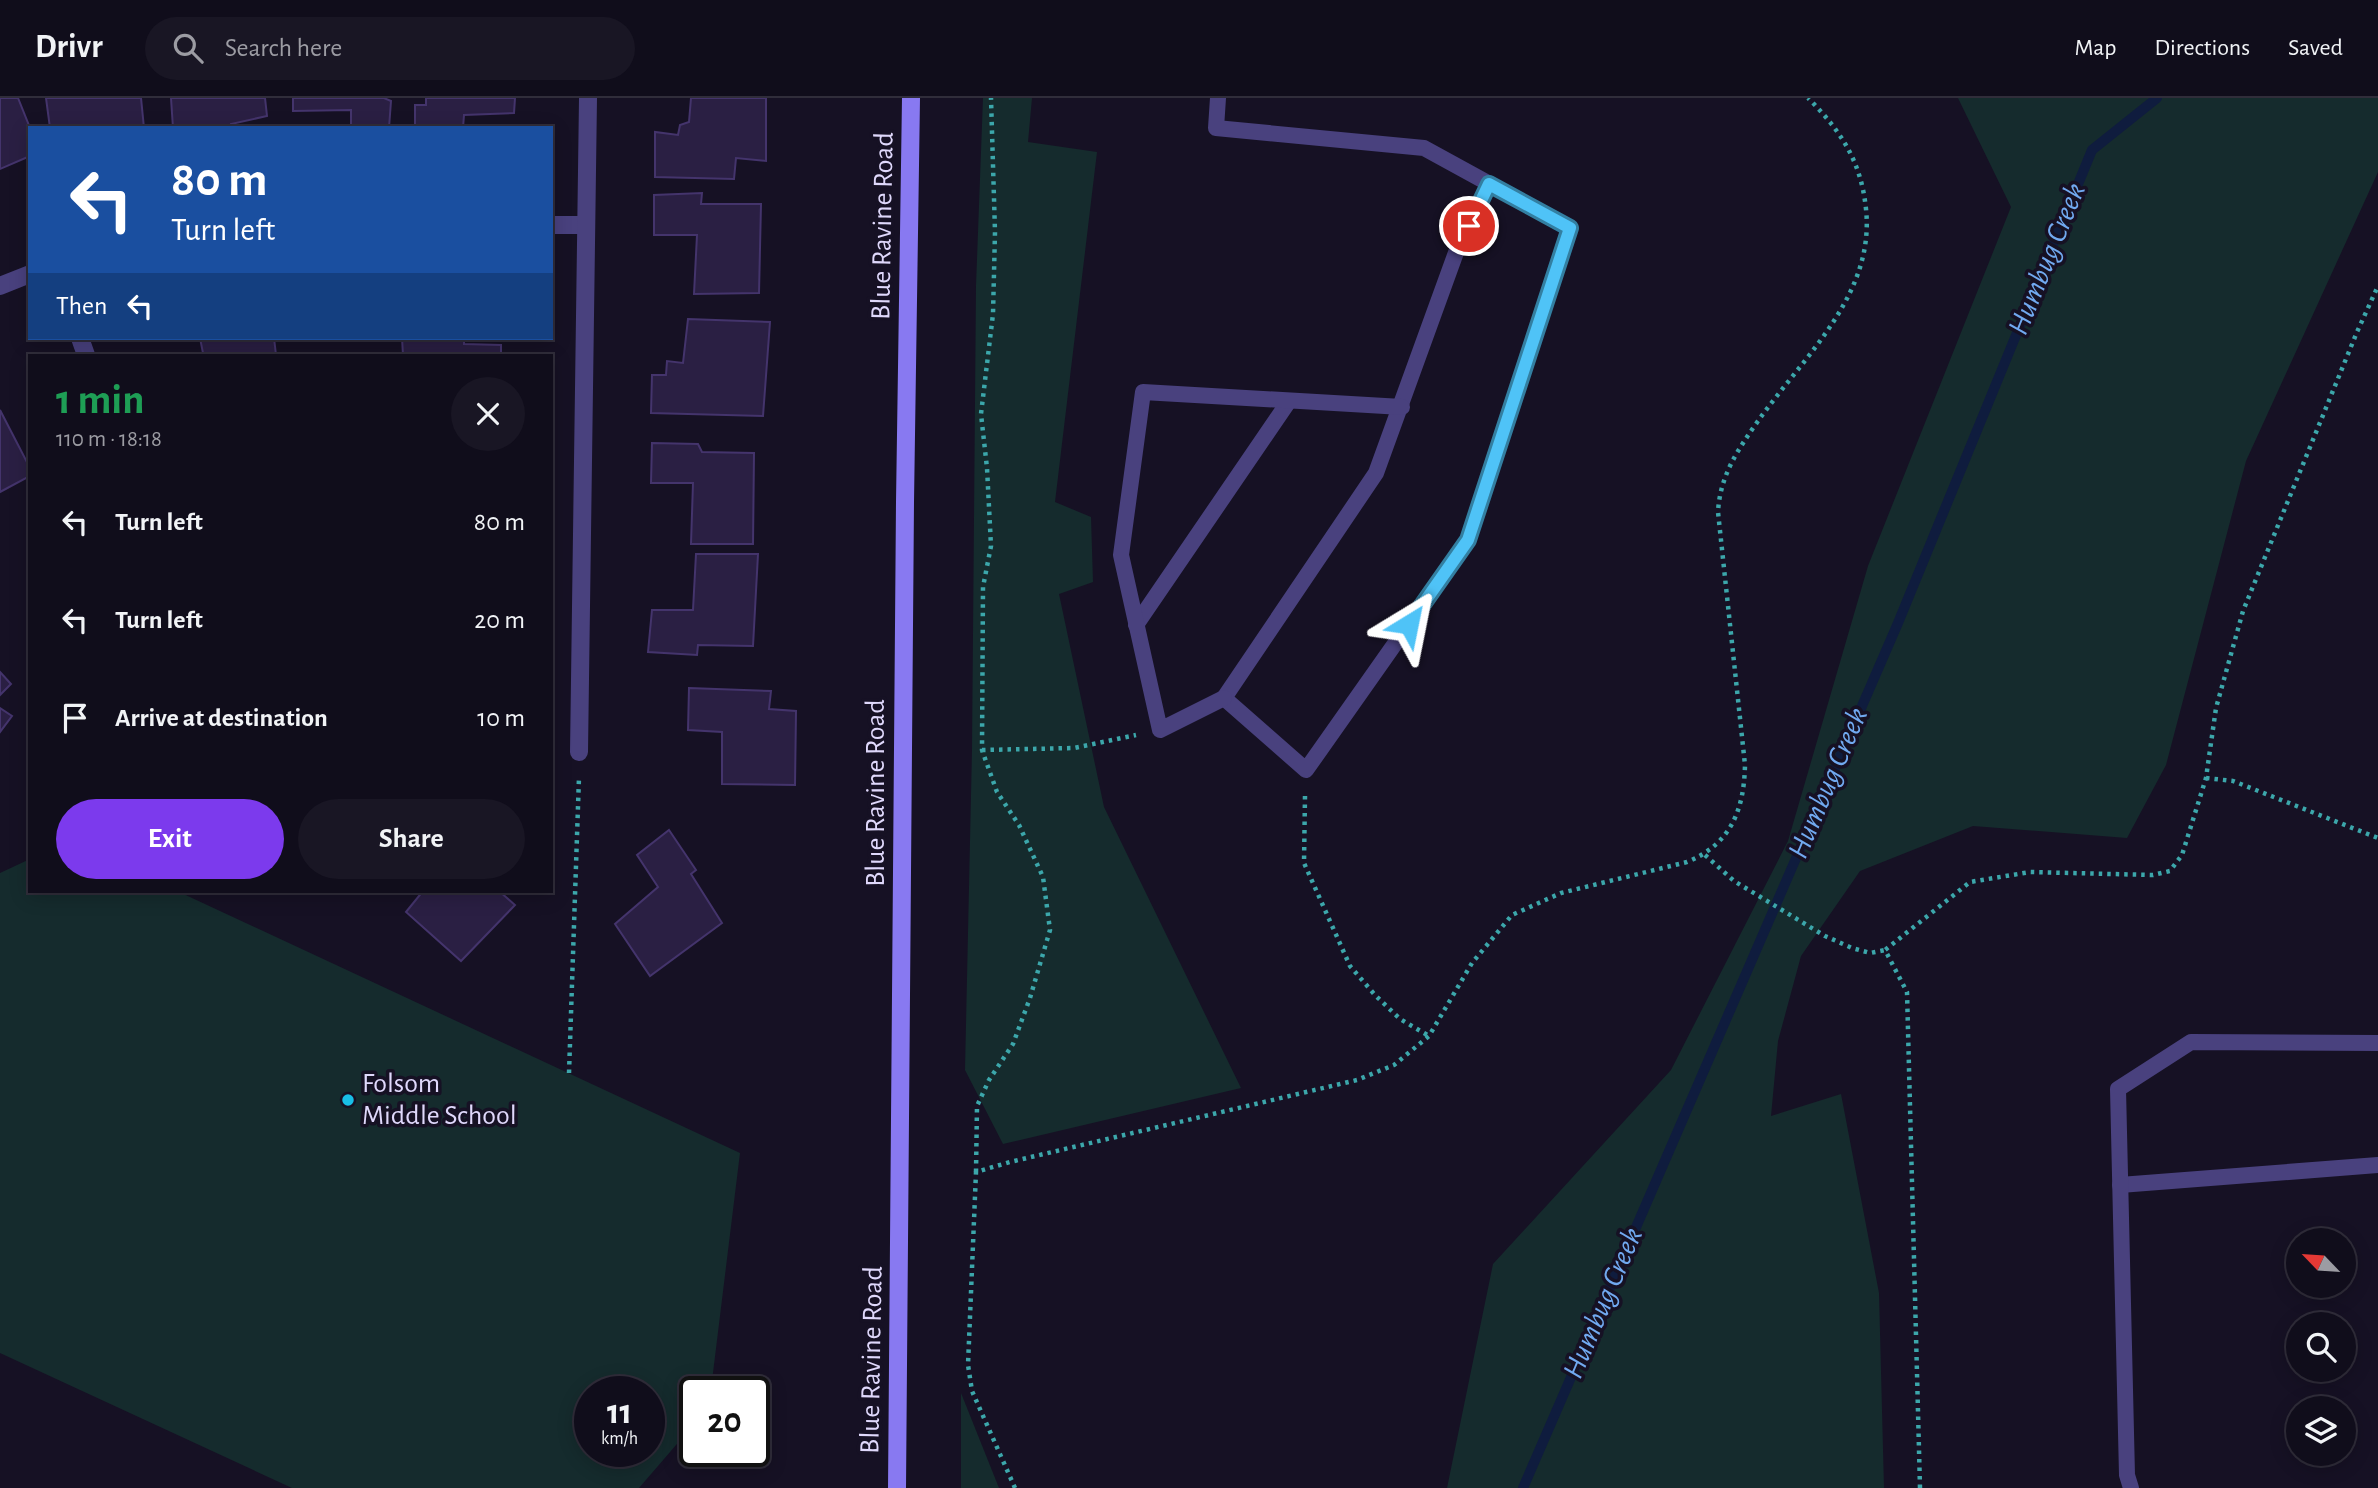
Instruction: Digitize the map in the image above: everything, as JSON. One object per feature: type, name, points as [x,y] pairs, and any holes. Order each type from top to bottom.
[{"type":"main road","name":"Blue Ravine Road","points":[[897,1488],[911,98]]},
{"type":"street","points":[[579,752],[588,98]]},
{"type":"street","points":[[553,225],[586,225]]},
{"type":"street","points":[[0,286],[28,275]]},
{"type":"lane","points":[[1218,98],[1216,128],[1424,148],[1570,228],[1468,540],[1306,770],[1224,698]]},
{"type":"lane","points":[[1402,407],[1143,392],[1121,555],[1160,730],[1224,698],[1377,473],[1402,407],[1458,247],[1489,184]]},
{"type":"lane","points":[[1136,625],[1289,401]]},
{"type":"lane","points":[[2131,1488],[2127,1475],[2118,1089],[2192,1042],[2378,1043]]},
{"type":"lane","points":[[2120,1185],[2378,1165]]},
{"type":"path","points":[[991,98],[995,232],[993,314],[981,414],[992,546],[983,587],[982,750],[998,792],[1018,825],[1043,877],[1050,930],[1013,1044],[989,1080],[977,1106],[968,1365],[976,1404],[1015,1488]]},
{"type":"path","points":[[976,1172],[1357,1080],[1394,1065],[1429,1036],[1472,963],[1512,915],[1562,893],[1676,865],[1704,855],[1730,829],[1741,806],[1745,765],[1718,513],[1719,492],[1725,472],[1743,441],[1833,323],[1859,274],[1867,242],[1866,203],[1853,157],[1842,134],[1808,98]]},
{"type":"path","points":[[1704,855],[1734,881],[1825,936],[1870,953],[1885,950],[1970,883],[2030,872],[2153,876],[2170,871],[2182,855],[2206,778],[2216,708],[2243,611],[2378,286]]},
{"type":"path","points":[[982,750],[1074,748],[1160,730]]},
{"type":"path","points":[[569,1073],[579,752]]},
{"type":"path","points":[[1306,770],[1304,863],[1332,931],[1350,966],[1375,995],[1400,1019],[1429,1036]]},
{"type":"path","points":[[2206,778],[2233,781],[2378,838]]},
{"type":"path","points":[[1885,950],[1907,992],[1920,1488]]},
{"type":"green space","points":[[983,98],[1032,98],[1028,142],[1097,152],[1055,502],[1091,517],[1093,582],[1059,594],[1104,807],[1241,1088],[1003,1144],[965,1070],[972,750],[976,286]]},
{"type":"green space","points":[[1958,98],[2378,98],[2378,172],[2246,461],[2166,765],[2127,838],[1973,826],[1860,871],[1801,956],[1778,1041],[1771,1116],[1841,1094],[1879,1293],[1884,1488],[1447,1488],[1493,1264],[1671,1070],[1788,841],[1868,566],[2011,207]]},
{"type":"green space","name":"Folsom Middle School","points":[[28,860],[28,893],[181,893],[740,1153],[713,1376],[679,1376],[679,1442],[665,1458],[665,1376],[574,1376],[574,1467],[657,1467],[639,1488],[292,1488],[0,1353],[0,873]]},
{"type":"green space","points":[[961,1393],[999,1488],[961,1488]]},
{"type":"building","points":[[0,98],[18,98],[29,126],[28,157],[0,169]]},
{"type":"building","points":[[46,98],[141,98],[144,126],[50,126]]},
{"type":"building","points":[[171,98],[265,98],[267,116],[231,126],[173,126]]},
{"type":"building","points":[[293,98],[384,98],[391,101],[389,126],[351,126],[351,110],[293,111]]},
{"type":"building","points":[[426,98],[515,98],[514,113],[464,115],[463,126],[415,126],[415,105],[426,105]]},
{"type":"building","points":[[691,98],[766,98],[766,161],[736,158],[734,179],[655,177],[655,132],[678,135],[680,125],[689,122]]},
{"type":"building","points":[[702,193],[701,204],[761,204],[759,293],[694,294],[697,235],[654,235],[654,195]]},
{"type":"building","points":[[688,319],[770,322],[763,416],[651,413],[652,375],[666,375],[667,361],[683,363]]},
{"type":"building","points":[[200,340],[274,340],[276,354],[199,354],[203,353]]},
{"type":"building","points":[[402,340],[464,340],[464,344],[501,345],[501,354],[403,354]]},
{"type":"building","points":[[0,410],[28,464],[28,477],[0,492]]},
{"type":"building","points":[[652,443],[698,444],[702,452],[754,453],[753,544],[691,544],[693,483],[651,483]]},
{"type":"building","points":[[696,554],[758,554],[753,646],[698,645],[697,655],[648,652],[652,610],[693,610]]},
{"type":"building","points":[[0,672],[11,684],[0,695]]},
{"type":"building","points":[[689,688],[771,691],[769,709],[796,711],[795,785],[722,784],[722,732],[688,730]]},
{"type":"building","points":[[0,708],[12,716],[0,732]]},
{"type":"building","points":[[669,830],[696,870],[691,874],[722,923],[650,976],[615,924],[658,887],[637,855]]},
{"type":"building","points":[[421,893],[501,893],[515,905],[461,961],[406,912]]},
{"type":"waterway","name":"Humbug Creek","points":[[1523,1488],[1898,623],[2092,150],[2157,98]]},
{"type":"place","name":"Folsom Middle School","points":[[348,1100]]},
{"type":"route","points":[[1409,624],[1468,540],[1570,228],[1489,184],[1469,226]]}]
